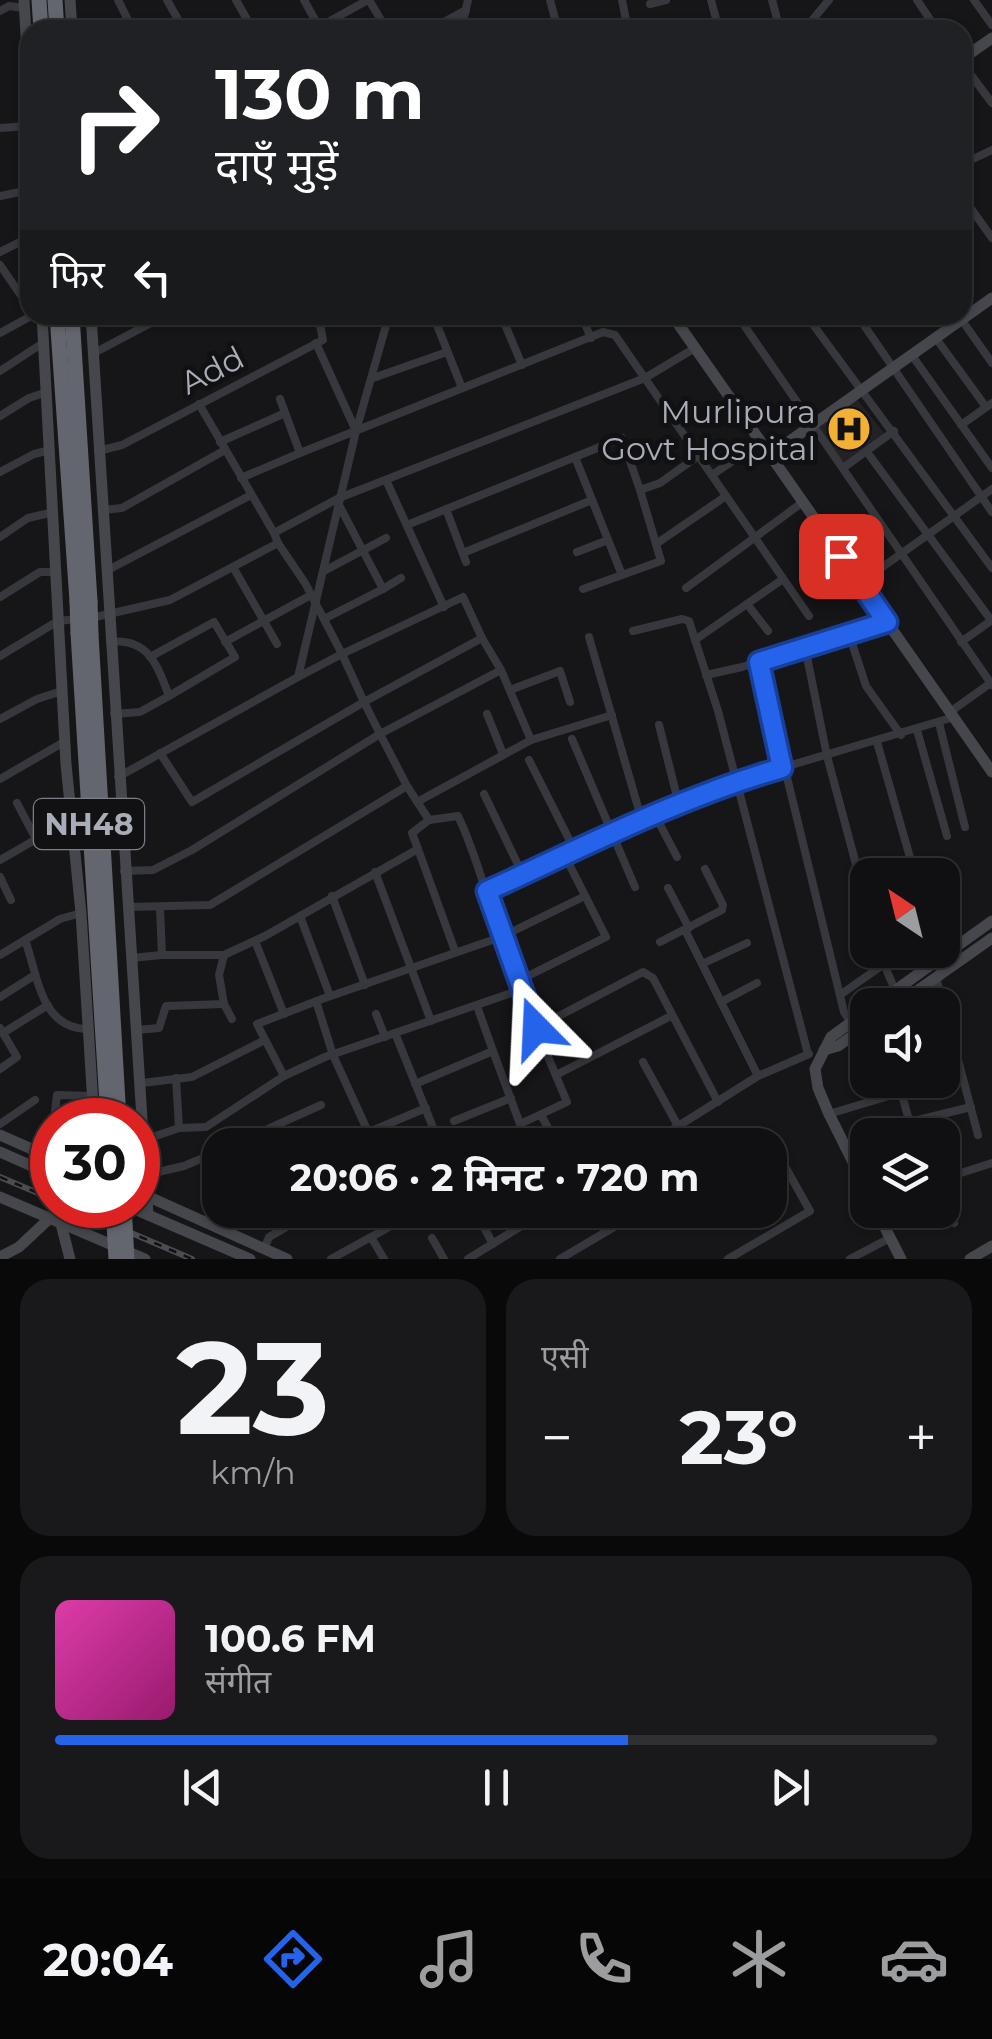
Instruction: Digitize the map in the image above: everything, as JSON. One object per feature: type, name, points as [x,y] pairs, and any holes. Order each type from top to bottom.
[{"type":"highway","name":"NH48","points":[[58,325],[83,601]]},
{"type":"highway","name":"NH48","points":[[72,325],[84,634],[107,1014],[108,1098]]},
{"type":"highway","name":"NH48","points":[[107,1014],[117,1098]]},
{"type":"highway","points":[[114,1228],[116,1259]]},
{"type":"highway","points":[[125,1228],[127,1259]]},
{"type":"main road","points":[[972,53],[992,38]]},
{"type":"main road","points":[[42,325],[64,742],[81,913],[91,1096]]},
{"type":"main road","points":[[92,325],[124,870],[143,1098]]},
{"type":"main road","points":[[679,325],[992,772]]},
{"type":"main road","points":[[770,455],[948,325]]},
{"type":"main road","points":[[960,941],[992,921]]},
{"type":"main road","points":[[920,988],[992,939]]},
{"type":"main road","points":[[897,988],[921,968]]},
{"type":"main road","points":[[850,1023],[817,1054],[815,1078],[850,1156]]},
{"type":"main road","points":[[817,1054],[850,1038]]},
{"type":"main road","points":[[0,1136],[30,1149]]},
{"type":"main road","points":[[0,1152],[30,1165]]},
{"type":"main road","points":[[0,1197],[30,1210]]},
{"type":"main road","points":[[160,1202],[202,1220]]},
{"type":"main road","points":[[160,1219],[250,1259]]},
{"type":"main road","points":[[0,1257],[19,1254],[48,1228]]},
{"type":"main road","points":[[59,1228],[70,1259]]},
{"type":"main road","points":[[72,1228],[142,1259]]},
{"type":"main road","points":[[220,1228],[287,1259]]},
{"type":"main road","points":[[885,1228],[901,1259]]},
{"type":"main road","points":[[102,1241],[103,1259]]},
{"type":"main road","points":[[975,1258],[992,1246]]},
{"type":"street","points":[[333,20],[369,0]]},
{"type":"street","points":[[650,4],[666,0]]},
{"type":"street","points":[[812,20],[828,0]]},
{"type":"street","points":[[974,0],[992,26]]},
{"type":"street","points":[[0,11],[29,2]]},
{"type":"street","points":[[444,20],[467,5]]},
{"type":"street","points":[[972,75],[992,104]]},
{"type":"street","points":[[972,215],[991,236]]},
{"type":"street","points":[[0,265],[20,294]]},
{"type":"street","points":[[94,353],[147,325]]},
{"type":"street","points":[[320,325],[323,340],[316,343],[356,431]]},
{"type":"street","points":[[298,678],[313,598],[387,325]]},
{"type":"street","points":[[436,325],[462,388]]},
{"type":"street","points":[[506,325],[522,365]]},
{"type":"street","points":[[584,325],[590,338]]},
{"type":"street","points":[[487,891],[737,781],[938,723],[991,684],[744,325]]},
{"type":"street","points":[[814,325],[992,568]]},
{"type":"street","points":[[865,325],[992,512]]},
{"type":"street","points":[[960,325],[992,363]]},
{"type":"street","points":[[242,478],[603,332],[614,335],[809,616]]},
{"type":"street","points":[[935,337],[989,405],[961,424]]},
{"type":"street","points":[[0,370],[43,343]]},
{"type":"street","name":"Add","points":[[98,451],[122,445],[316,343]]},
{"type":"street","points":[[274,533],[386,480],[644,378],[695,348]]},
{"type":"street","points":[[374,378],[448,352]]},
{"type":"street","points":[[911,354],[992,468]]},
{"type":"street","points":[[0,416],[29,398],[48,392]]},
{"type":"street","points":[[280,399],[300,453]]},
{"type":"street","points":[[199,404],[313,598],[407,786],[429,820]]},
{"type":"street","points":[[103,510],[122,508],[285,413]]},
{"type":"street","points":[[842,468],[894,431]]},
{"type":"street","points":[[407,525],[622,438],[661,561],[583,589]]},
{"type":"street","points":[[712,476],[760,442]]},
{"type":"street","points":[[0,472],[50,450]]},
{"type":"street","points":[[867,452],[992,620],[961,642]]},
{"type":"street","points":[[640,490],[660,483],[698,456]]},
{"type":"street","points":[[575,457],[622,575]]},
{"type":"street","points":[[386,480],[444,607]]},
{"type":"street","points":[[860,583],[992,489]]},
{"type":"street","points":[[106,571],[251,495]]},
{"type":"street","points":[[656,544],[726,496]]},
{"type":"street","points":[[446,509],[464,558],[592,500]]},
{"type":"street","points":[[339,501],[383,589]]},
{"type":"street","points":[[686,588],[803,502]]},
{"type":"street","points":[[0,537],[28,518],[54,512]]},
{"type":"street","points":[[322,572],[386,538]]},
{"type":"street","points":[[577,552],[608,540]]},
{"type":"street","points":[[0,656],[58,621],[108,615],[170,600],[278,544]]},
{"type":"street","points":[[232,567],[276,644]]},
{"type":"street","points":[[0,597],[40,572],[56,572]]},
{"type":"street","points":[[324,619],[401,578]]},
{"type":"street","points":[[695,640],[784,578]]},
{"type":"street","points":[[118,777],[342,654],[463,597],[531,740]]},
{"type":"street","points":[[225,642],[262,620],[313,598]]},
{"type":"street","points":[[747,604],[768,631]]},
{"type":"street","points":[[114,714],[140,712],[234,658],[214,622],[150,657]]},
{"type":"street","points":[[633,631],[688,622],[817,1054],[758,1076],[675,1128]]},
{"type":"street","points":[[706,675],[887,622]]},
{"type":"street","points":[[848,634],[866,686],[901,734]]},
{"type":"street","points":[[589,636],[642,821]]},
{"type":"street","points":[[160,753],[192,802],[482,638]]},
{"type":"street","points":[[110,642],[128,640],[142,646],[169,696]]},
{"type":"street","points":[[805,647],[855,858]]},
{"type":"street","points":[[759,662],[782,768],[844,1012],[850,1021]]},
{"type":"street","points":[[124,870],[152,870],[192,850],[380,734],[501,670]]},
{"type":"street","points":[[510,690],[560,671],[570,702]]},
{"type":"street","points":[[0,719],[62,691]]},
{"type":"street","points":[[487,714],[503,754]]},
{"type":"street","points":[[417,802],[531,740],[612,715]]},
{"type":"street","points":[[938,723],[965,827]]},
{"type":"street","points":[[659,725],[679,805]]},
{"type":"street","points":[[916,730],[947,836]]},
{"type":"street","points":[[572,739],[636,887]]},
{"type":"street","points":[[0,779],[64,742]]},
{"type":"street","points":[[877,742],[910,858]]},
{"type":"street","points":[[530,760],[575,851]]},
{"type":"street","points":[[128,908],[210,904],[407,786]]},
{"type":"street","points":[[484,794],[523,875]]},
{"type":"street","points":[[17,803],[37,841]]},
{"type":"street","points":[[656,815],[677,858]]},
{"type":"street","points":[[456,950],[412,833],[429,820],[458,816],[474,849],[519,986],[567,1102],[520,1124],[477,1006]]},
{"type":"street","points":[[0,860],[71,819]]},
{"type":"street","points":[[131,958],[224,955],[418,849]]},
{"type":"street","points":[[160,1135],[179,1128],[206,1127],[284,1076],[333,1054],[477,1006],[606,937],[565,856]]},
{"type":"street","points":[[660,942],[722,910],[705,869]]},
{"type":"street","points":[[375,872],[430,1022]]},
{"type":"street","points":[[0,877],[12,900]]},
{"type":"street","points":[[668,888],[758,1076]]},
{"type":"street","points":[[332,896],[365,985]]},
{"type":"street","points":[[284,1076],[257,1024],[501,937],[586,896]]},
{"type":"street","points":[[160,908],[162,955]]},
{"type":"street","points":[[0,955],[60,919],[81,913]]},
{"type":"street","points":[[300,916],[330,996]]},
{"type":"street","points":[[25,940],[48,1005],[60,1024],[86,1028]]},
{"type":"street","points":[[255,941],[284,1014]]},
{"type":"street","points":[[702,964],[747,943]]},
{"type":"street","points":[[224,955],[219,975],[224,1004],[232,1020]]},
{"type":"street","points":[[840,995],[879,968]]},
{"type":"street","points":[[536,1028],[643,972],[653,978],[718,1102]]},
{"type":"street","points":[[0,996],[36,975]]},
{"type":"street","points":[[936,977],[978,1136]]},
{"type":"street","points":[[720,1002],[757,983]]},
{"type":"street","points":[[316,1001],[333,1054],[367,1128]]},
{"type":"street","points":[[137,1030],[160,1028],[166,1006],[224,1004]]},
{"type":"street","points":[[0,1069],[18,1057],[2,1030],[48,1005]]},
{"type":"street","points":[[376,1014],[384,1037]]},
{"type":"street","points":[[556,1075],[671,1016]]},
{"type":"street","points":[[395,1034],[434,1128]]},
{"type":"street","points":[[142,1083],[192,1077],[263,1040]]},
{"type":"street","points":[[415,1084],[493,1051]]},
{"type":"street","points":[[642,1062],[678,1126]]},
{"type":"street","points":[[176,1078],[179,1128]]},
{"type":"street","points":[[57,1098],[91,1096]]},
{"type":"street","points":[[454,1121],[510,1098]]},
{"type":"street","points":[[829,1114],[882,1098]]},
{"type":"street","points":[[0,1124],[30,1103]]},
{"type":"street","points":[[271,1128],[321,1106]]},
{"type":"street","points":[[926,1118],[970,1107]]},
{"type":"street","points":[[378,1128],[426,1108]]},
{"type":"street","points":[[542,1114],[549,1128]]},
{"type":"street","points":[[160,1171],[202,1158]]},
{"type":"street","points":[[960,1173],[992,1163]]},
{"type":"street","points":[[787,1171],[810,1211],[787,1224]]},
{"type":"street","points":[[264,1249],[269,1237],[285,1228]]},
{"type":"street","points":[[331,1259],[389,1228]]},
{"type":"street","points":[[484,1228],[493,1244]]},
{"type":"street","points":[[468,1259],[518,1228]]},
{"type":"street","points":[[560,1259],[613,1228]]},
{"type":"street","points":[[728,1259],[781,1228]]},
{"type":"street","points":[[372,1238],[384,1259]]},
{"type":"street","points":[[432,1238],[444,1259]]},
{"type":"street","points":[[850,1259],[890,1238]]},
{"type":"shaded area","name":"Murlipura Govt Hospital","points":[[856,398],[884,433],[843,466],[814,426]]},
{"type":"railway","points":[[0,1177],[30,1190]]},
{"type":"railway","points":[[120,1228],[192,1259]]},
{"type":"place","name":"Murlipura Govt Hospital","points":[[849,429]]},
{"type":"route","points":[[536,1028],[487,891],[672,808],[737,781],[782,768],[759,662],[887,622],[841,556]]}]
